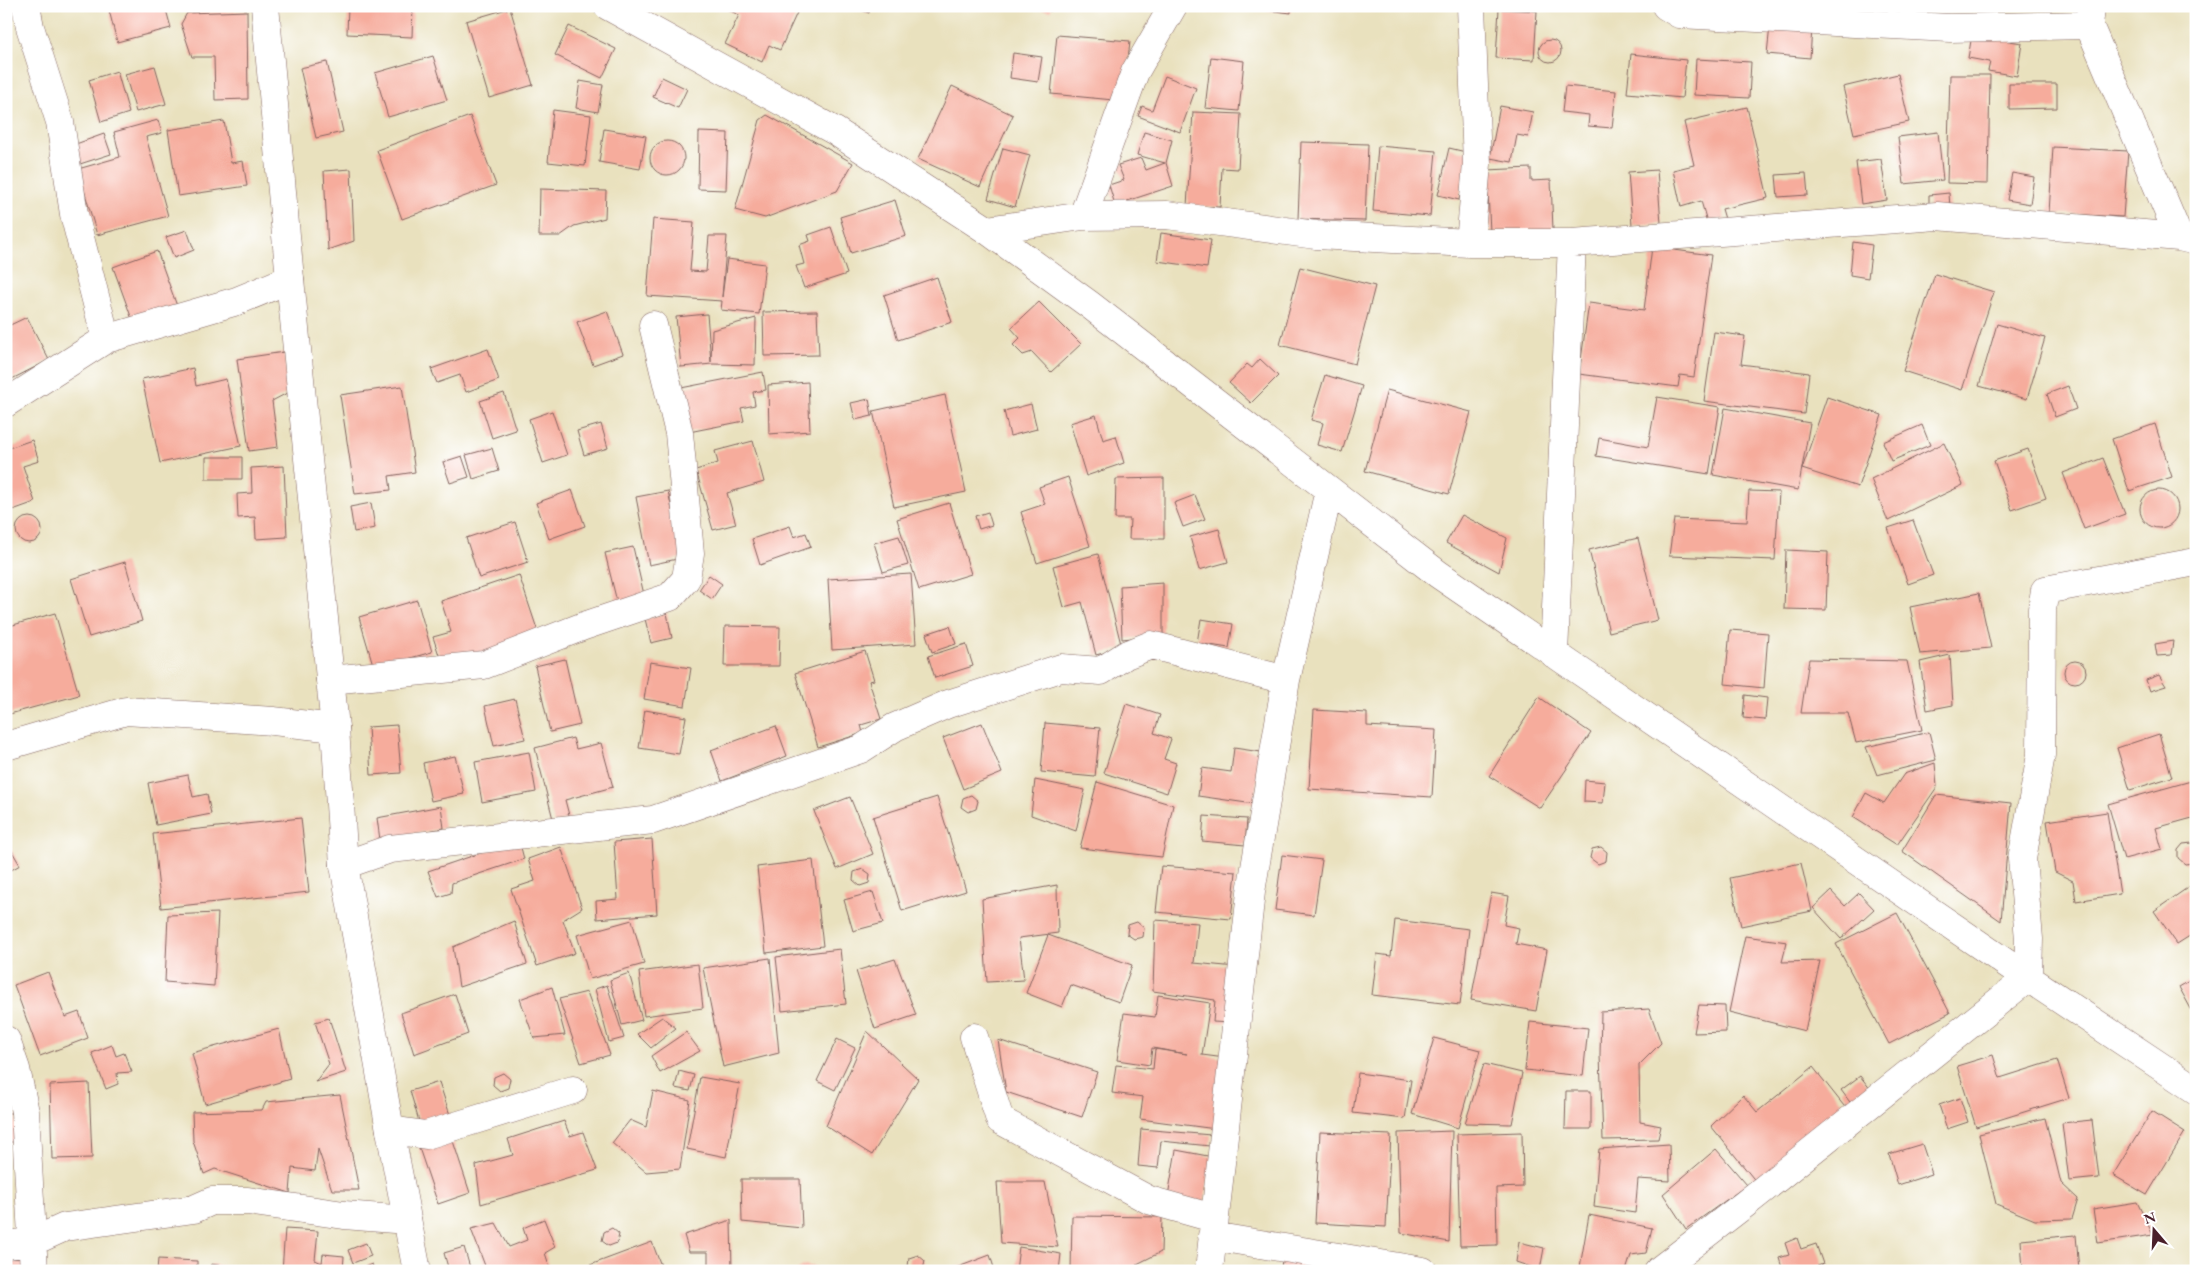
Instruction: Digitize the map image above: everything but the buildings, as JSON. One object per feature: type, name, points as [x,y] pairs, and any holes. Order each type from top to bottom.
[{"type":"street","points":[[26,6],[30,27],[60,122],[74,214],[106,338]]},
{"type":"street","points":[[265,6],[335,728],[344,865],[390,1130],[417,1271]]},
{"type":"street","points":[[608,6],[835,131],[987,230],[1090,305],[1438,574],[2028,978],[2196,1090]]},
{"type":"street","points":[[1083,216],[1135,72],[1173,6]]},
{"type":"street","points":[[1470,243],[1478,164],[1471,6]]},
{"type":"street","points":[[987,230],[1083,216],[1167,215],[1316,235],[1470,243],[1572,243],[1936,216],[2187,239],[2090,16],[1950,28],[1770,12],[1680,14],[1666,6]]},
{"type":"street","points":[[1554,654],[1572,243]]},
{"type":"street","points":[[6,403],[106,338],[237,301],[290,279]]},
{"type":"street","points":[[330,680],[484,665],[584,626],[670,597],[686,579],[690,553],[679,433],[653,325]]},
{"type":"street","points":[[1209,1271],[1251,892],[1286,680],[1329,490]]},
{"type":"street","points":[[1658,1271],[2028,978],[2029,939],[2022,859],[2041,755],[2042,608],[2045,590],[2196,562]]},
{"type":"street","points":[[344,865],[390,849],[653,820],[805,770],[861,749],[895,728],[948,704],[1061,668],[1101,671],[1126,655],[1151,644],[1286,680]]},
{"type":"street","points":[[6,746],[126,711],[273,720],[335,728]]},
{"type":"street","points":[[974,1036],[1000,1120],[1149,1200],[1213,1227],[1423,1271]]},
{"type":"street","points":[[6,1040],[16,1070],[25,1112],[19,1243],[34,1271]]},
{"type":"street","points":[[390,1130],[426,1135],[573,1090]]},
{"type":"street","points":[[19,1243],[66,1227],[194,1209],[212,1201],[248,1201],[344,1215],[407,1220]]}]
